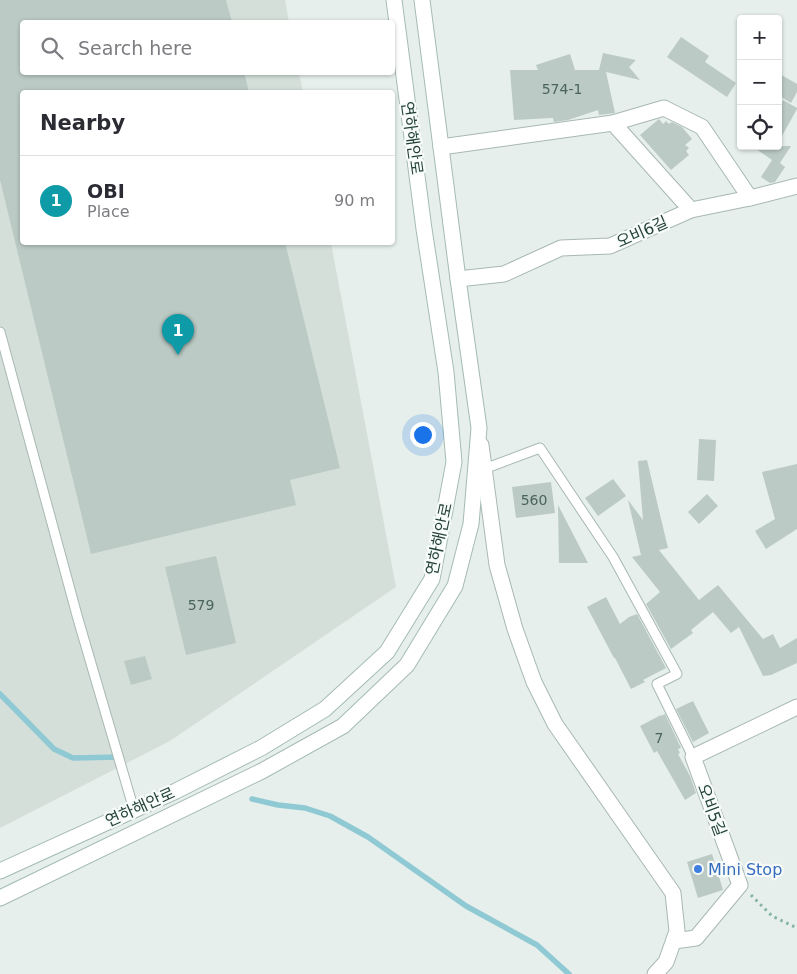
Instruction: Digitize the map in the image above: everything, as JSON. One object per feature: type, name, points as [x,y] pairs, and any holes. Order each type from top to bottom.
[{"type":"street","name":"연하해안로","points":[[0,871],[176,791],[261,748],[325,709],[387,652],[432,579],[454,462],[446,372],[424,229],[394,0]]},
{"type":"street","name":"연하해안로","points":[[422,0],[497,565],[514,629],[534,682],[555,724],[673,893],[677,931],[666,962],[655,974]]},
{"type":"street","points":[[441,148],[613,123],[664,108],[702,127],[750,198]]},
{"type":"street","points":[[613,123],[691,210]]},
{"type":"street","name":"오비6길","points":[[458,279],[504,274],[561,248],[610,246],[691,210],[797,186]]},
{"type":"street","name":"연하해안로","points":[[0,898],[262,771],[343,726],[407,665],[455,586],[471,524],[479,428]]},
{"type":"street","points":[[693,757],[797,706]]},
{"type":"street","name":"오비5길","points":[[693,757],[740,885]]},
{"type":"street","points":[[674,941],[696,938],[740,885]]},
{"type":"lane","points":[[0,332],[78,619],[134,810]]},
{"type":"lane","points":[[484,469],[540,448],[613,557],[676,674],[657,684],[693,757]]},
{"type":"path","points":[[740,885],[772,916],[797,928]]},
{"type":"shaded area","points":[[0,0],[285,0],[289,20],[20,20],[20,75],[299,75],[303,90],[20,90],[20,245],[331,245],[396,587],[170,741],[0,828]]},
{"type":"building","points":[[0,0],[226,0],[231,20],[20,20],[20,75],[245,75],[248,90],[20,90],[20,245],[286,245],[340,468],[290,480],[296,505],[91,554],[0,180]]},
{"type":"building","points":[[681,37],[709,56],[705,62],[736,83],[727,97],[667,57]]},
{"type":"building","points":[[603,53],[636,60],[629,67],[640,80],[606,72],[615,113],[599,115],[598,110],[568,120],[554,122],[553,118],[514,120],[510,70],[538,70],[536,65],[570,54],[575,70],[599,70]]},
{"type":"building","points":[[782,75],[797,84],[797,92],[791,103],[782,97]]},
{"type":"building","points":[[783,100],[797,109],[782,136],[782,105]]},
{"type":"building","points":[[659,119],[663,124],[666,121],[669,124],[672,122],[682,127],[692,139],[685,145],[689,148],[686,151],[689,155],[671,170],[640,135]]},
{"type":"building","points":[[782,146],[791,146],[780,163],[785,167],[775,182],[770,183],[761,177],[772,160],[758,150],[782,150]]},
{"type":"building","points":[[699,439],[716,440],[714,481],[697,480]]},
{"type":"building","points":[[647,460],[668,548],[659,550],[699,600],[718,585],[763,639],[773,634],[780,648],[797,638],[797,663],[771,675],[763,676],[739,627],[731,633],[713,612],[691,630],[693,633],[671,649],[646,604],[660,592],[632,557],[641,555],[628,500],[643,520],[638,461]]},
{"type":"building","points":[[797,464],[797,529],[766,549],[755,531],[775,519],[762,472]]},
{"type":"building","points":[[613,479],[626,496],[598,516],[585,498]]},
{"type":"building","points":[[551,482],[555,513],[516,518],[512,487]]},
{"type":"building","points":[[707,494],[718,506],[699,524],[688,512]]},
{"type":"building","points":[[558,505],[588,563],[559,563]]},
{"type":"building","points":[[216,556],[236,643],[186,655],[165,567]]},
{"type":"building","points":[[606,597],[620,624],[637,614],[666,668],[643,680],[645,682],[631,689],[587,607]]},
{"type":"building","points":[[145,656],[152,679],[131,685],[124,661]]},
{"type":"building","points":[[693,701],[709,733],[693,742],[676,709]]},
{"type":"building","points":[[665,714],[681,748],[678,749],[680,753],[678,754],[690,776],[696,793],[685,800],[657,751],[654,753],[640,726]]},
{"type":"building","points":[[712,854],[723,890],[698,898],[687,862]]},
{"type":"waterway","points":[[0,694],[54,749],[73,758],[120,757]]},
{"type":"waterway","points":[[252,799],[278,805],[305,808],[330,816],[368,837],[466,906],[537,945],[569,974]]},
{"type":"place","name":"OBI","points":[[178,355]]},
{"type":"place","name":"Mini Stop","points":[[698,869]]}]
